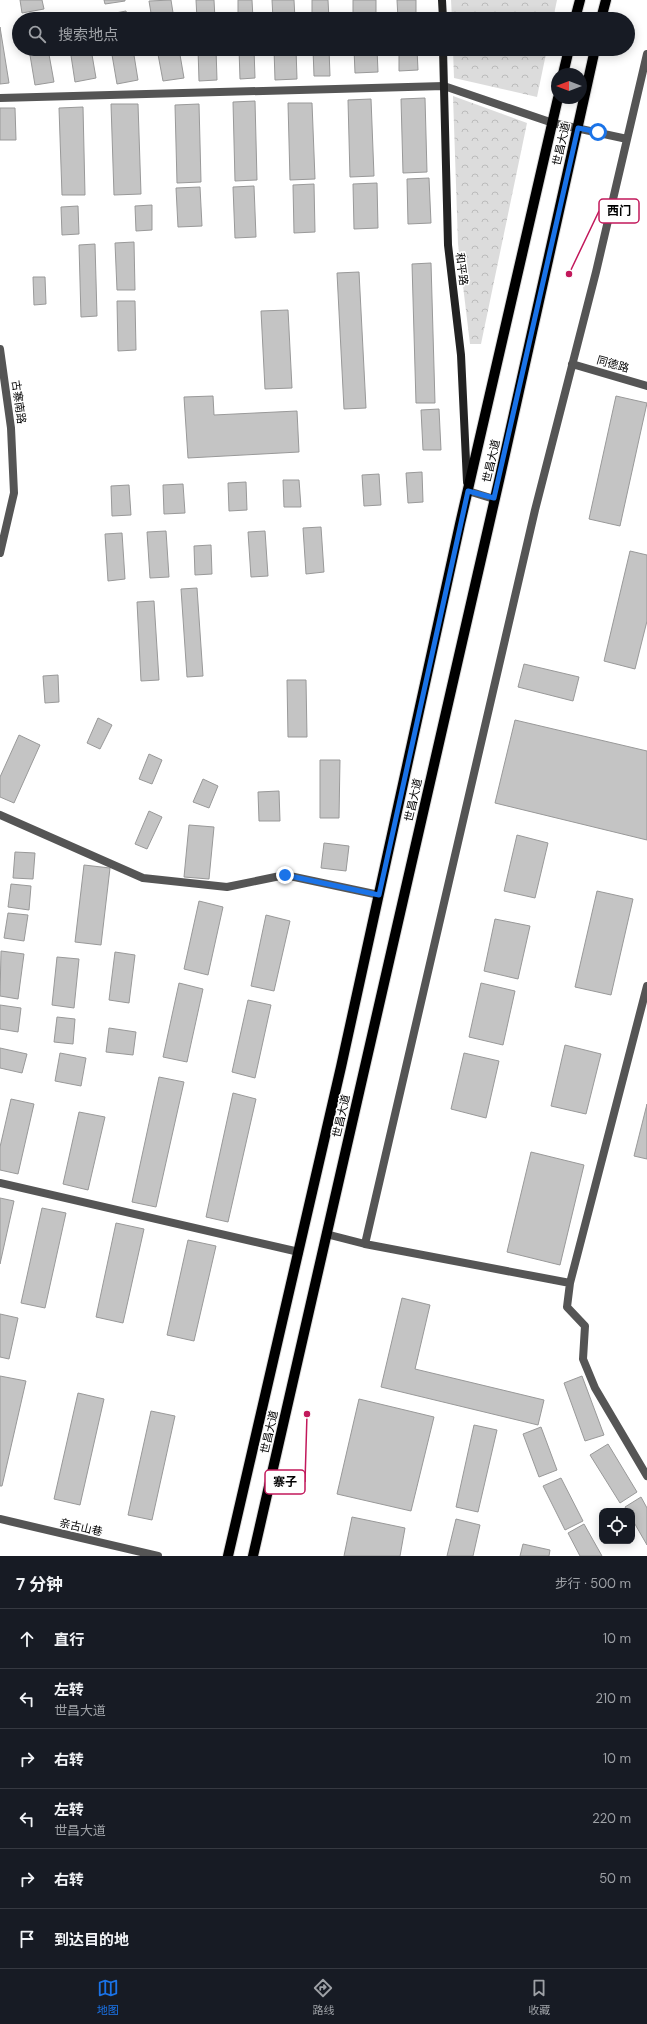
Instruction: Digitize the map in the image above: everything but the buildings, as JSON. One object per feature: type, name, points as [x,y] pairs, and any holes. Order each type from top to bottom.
[{"type":"main road","points":[[577,12],[580,0]]},
{"type":"main road","points":[[603,12],[606,0]]},
{"type":"main road","points":[[564,68],[567,56]]},
{"type":"main road","name":"世昌大道","points":[[253,1556],[593,56]]},
{"type":"main road","name":"世昌大道","points":[[228,1556],[299,1252],[468,491],[557,104]]},
{"type":"street","points":[[442,0],[443,12]]},
{"type":"street","points":[[365,1244],[529,535],[647,54]]},
{"type":"street","name":"和平路","points":[[443,56],[448,245],[461,355],[468,491]]},
{"type":"street","points":[[0,98],[444,86],[552,123],[627,139]]},
{"type":"street","name":"古寨南路","points":[[0,350],[12,428],[14,492],[0,553]]},
{"type":"street","name":"同德路","points":[[572,364],[647,386]]},
{"type":"street","points":[[468,491],[494,498]]},
{"type":"street","points":[[0,815],[143,878],[227,887],[285,875],[379,895]]},
{"type":"street","points":[[647,986],[570,1283],[567,1307],[585,1326],[583,1359],[595,1388],[647,1476]]},
{"type":"street","points":[[0,1183],[299,1252]]},
{"type":"street","points":[[326,1234],[365,1244],[570,1283]]},
{"type":"street","name":"亲古山巷","points":[[0,1519],[158,1556]]},
{"type":"green space","points":[[451,0],[557,0],[554,12],[452,12]]},
{"type":"green space","points":[[453,56],[546,56],[537,97],[454,78]]},
{"type":"green space","points":[[453,96],[527,123],[481,344],[470,344],[458,244]]},
{"type":"place","name":"西门","points":[[569,274]]},
{"type":"place","name":"寨子","points":[[307,1414]]},
{"type":"route","points":[[285,875],[379,895],[468,491],[494,498],[572,148],[578,128],[598,132]]}]
